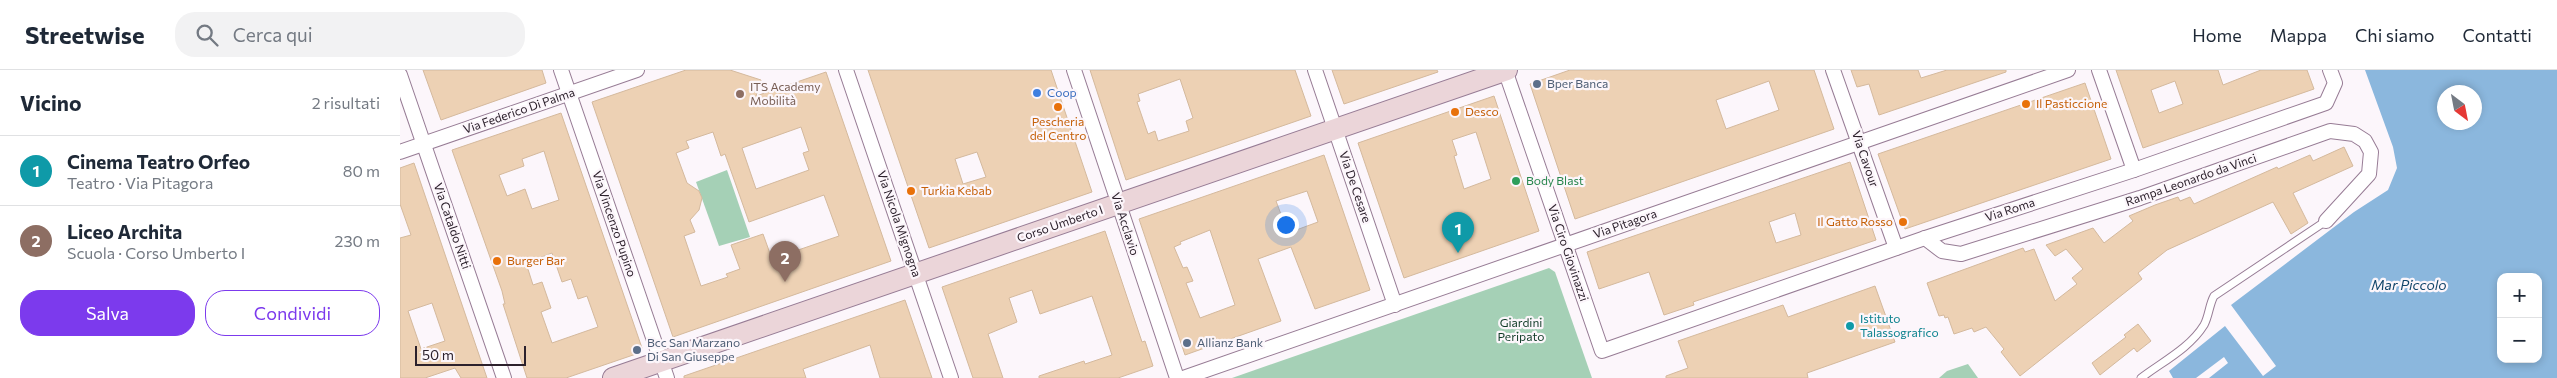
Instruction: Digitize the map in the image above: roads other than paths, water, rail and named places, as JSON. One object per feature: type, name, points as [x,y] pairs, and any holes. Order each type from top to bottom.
[{"type":"main road","name":"Corso Umberto I","points":[[613,378],[665,370],[916,273],[1506,70]]},
{"type":"street","name":"Via Vincenzo Pupino","points":[[561,70],[665,370]]},
{"type":"street","name":"Via Federico Di Palma","points":[[400,152],[637,70]]},
{"type":"street","name":"Via Nicola Mignogna","points":[[846,70],[951,378]]},
{"type":"street","name":"Via Acclavio","points":[[1074,70],[1177,378]]},
{"type":"street","name":"Via De Cesare","points":[[1315,70],[1395,305]]},
{"type":"street","name":"Via Ciro Giovinazzi","points":[[1506,70],[1602,350]]},
{"type":"street","name":"Via Cavour","points":[[1834,70],[1896,248]]},
{"type":"street","name":"Via Pitagora","points":[[1183,378],[2068,70]]},
{"type":"street","points":[[2099,70],[2134,170]]},
{"type":"street","name":"Via Roma","points":[[1602,350],[1925,238],[2134,170],[2326,103],[2335,83],[2330,70]]},
{"type":"street","name":"Via Cataldo Nitti","points":[[400,75],[504,378]]},
{"type":"street","name":"Rampa Leonardo da Vinci","points":[[1925,238],[1942,251],[1961,254],[2140,198],[2330,131],[2354,134],[2365,141],[2371,152],[2369,174],[2326,221]]},
{"type":"lane","points":[[2141,378],[2194,338],[2205,323],[2209,305],[2214,296],[2326,221]]},
{"type":"water","name":"Mar Piccolo","points":[[2365,70],[2557,70],[2557,378],[2209,378],[2228,363],[2224,357],[2196,378],[2173,378],[2169,371],[2225,326],[2263,376],[2276,366],[2231,305],[2354,212],[2388,190],[2397,168],[2393,147]]},
{"type":"place","name":"Bper Banca","points":[[1537,84]]},
{"type":"place","name":"Coop","points":[[1037,93]]},
{"type":"place","name":"ITS Academy Mobilità","points":[[740,94]]},
{"type":"place","name":"Il Pasticcione","points":[[2026,104]]},
{"type":"place","name":"Pescheria del Centro","points":[[1058,107]]},
{"type":"place","name":"Desco","points":[[1455,112]]},
{"type":"place","name":"Body Blast","points":[[1516,181]]},
{"type":"place","name":"Turkia Kebab","points":[[911,191]]},
{"type":"place","name":"Il Gatto Rosso","points":[[1903,222]]},
{"type":"place","name":"Cinema Teatro Orfeo","points":[[1458,253]]},
{"type":"place","name":"Burger Bar","points":[[497,261]]},
{"type":"place","name":"Liceo Archita","points":[[785,282]]},
{"type":"place","name":"Istituto Talassografico","points":[[1850,326]]},
{"type":"place","name":"Allianz Bank","points":[[1187,343]]},
{"type":"place","name":"Bcc San Marzano Di San Giuseppe","points":[[637,350]]},
{"type":"park label","name":"Giardini Peripato","points":[[1521,330]]}]
